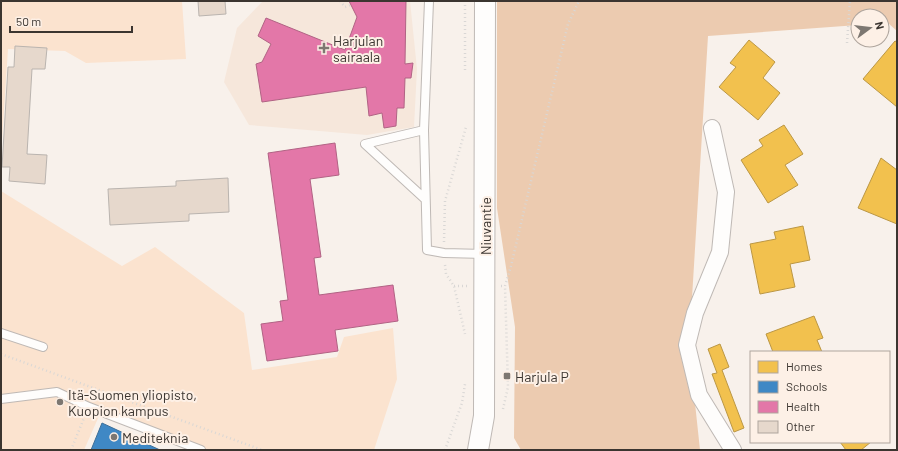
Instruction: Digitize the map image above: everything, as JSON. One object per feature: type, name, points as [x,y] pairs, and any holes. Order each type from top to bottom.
[{"type":"street","name":"Niuvantie","points":[[478,450],[484,416],[485,1]]},
{"type":"street","points":[[712,128],[726,192],[720,252],[695,313],[687,345],[699,395],[732,450]]},
{"type":"lane","points":[[429,1],[424,130],[427,250],[444,254],[485,254]]},
{"type":"lane","points":[[424,130],[365,144],[425,199]]},
{"type":"lane","points":[[1,333],[43,347]]},
{"type":"lane","points":[[1,399],[57,392],[89,407],[201,450]]},
{"type":"path","points":[[340,1],[344,8],[351,5]]},
{"type":"path","points":[[464,1],[465,73]]},
{"type":"path","points":[[454,286],[505,286],[568,24],[579,1]]},
{"type":"path","points":[[847,43],[850,1]]},
{"type":"path","points":[[466,121],[466,129],[445,201],[444,254],[446,274],[454,286],[466,337]]},
{"type":"path","points":[[1,354],[262,450]]},
{"type":"path","points":[[445,450],[462,403],[465,381]]},
{"type":"path","points":[[71,450],[89,407]]},
{"type":"shaded area","points":[[1,1],[182,1],[186,59],[86,63],[65,51],[8,49],[1,156]]},
{"type":"shaded area","name":"Harjulan sairaala","points":[[263,1],[410,1],[417,69],[414,127],[367,135],[249,125],[224,82],[237,28]]},
{"type":"shaded area","points":[[497,1],[897,1],[897,31],[890,25],[890,8],[850,8],[850,26],[708,36],[689,347],[700,450],[521,450],[514,438],[515,327],[497,208]]},
{"type":"shaded area","points":[[1,191],[122,266],[155,247],[244,313],[252,370],[337,357],[344,337],[393,328],[397,379],[374,450],[199,450],[103,407],[84,450],[1,450]]},
{"type":"building: Homes","points":[[749,40],[775,62],[763,78],[780,93],[758,120],[719,87],[736,67],[730,63]]},
{"type":"building: Homes","points":[[895,41],[897,42],[897,107],[863,79]]},
{"type":"building: Homes","points":[[784,125],[803,154],[785,165],[798,185],[768,203],[741,160],[763,146],[759,140]]},
{"type":"building: Homes","points":[[881,158],[897,170],[897,224],[858,208]]},
{"type":"building: Homes","points":[[803,226],[810,260],[790,264],[795,287],[760,294],[750,244],[776,239],[774,232]]},
{"type":"building: Homes","points":[[814,316],[823,338],[817,340],[822,351],[773,351],[766,334]]},
{"type":"building: Homes","points":[[720,344],[729,367],[722,370],[744,428],[734,432],[712,374],[717,373],[708,349]]},
{"type":"building: Homes","points":[[841,443],[870,443],[861,450],[846,450]]},
{"type":"building: Schools","name":"Mediteknia","points":[[102,423],[160,450],[91,450]]},
{"type":"building: Health","points":[[349,1],[406,1],[405,64],[413,63],[411,78],[405,78],[404,108],[397,108],[396,126],[384,128],[382,113],[369,116],[366,87],[262,102],[256,64],[262,62],[271,44],[258,36],[266,18],[345,50],[357,17]]},
{"type":"building: Health","points":[[335,143],[339,175],[310,179],[321,257],[314,258],[319,295],[393,285],[398,321],[335,330],[338,351],[267,361],[261,324],[283,321],[280,301],[288,300],[268,153]]},
{"type":"building: Other","points":[[198,1],[225,1],[226,14],[199,16]]},
{"type":"building: Other","points":[[15,46],[47,48],[45,69],[32,69],[27,154],[47,155],[45,184],[9,181],[10,167],[2,167],[8,67],[14,67]]},
{"type":"building: Other","points":[[228,178],[229,212],[189,214],[189,221],[110,225],[108,189],[176,186],[176,181]]},
{"type":"place","name":"Harjulan sairaala","points":[[324,48]]},
{"type":"place","name":"Harjula P","points":[[507,376]]},
{"type":"place","name":"Itä-Suomen yliopisto, Kuopion kampus","points":[[60,402]]},
{"type":"place","name":"Mediteknia","points":[[114,437]]}]
